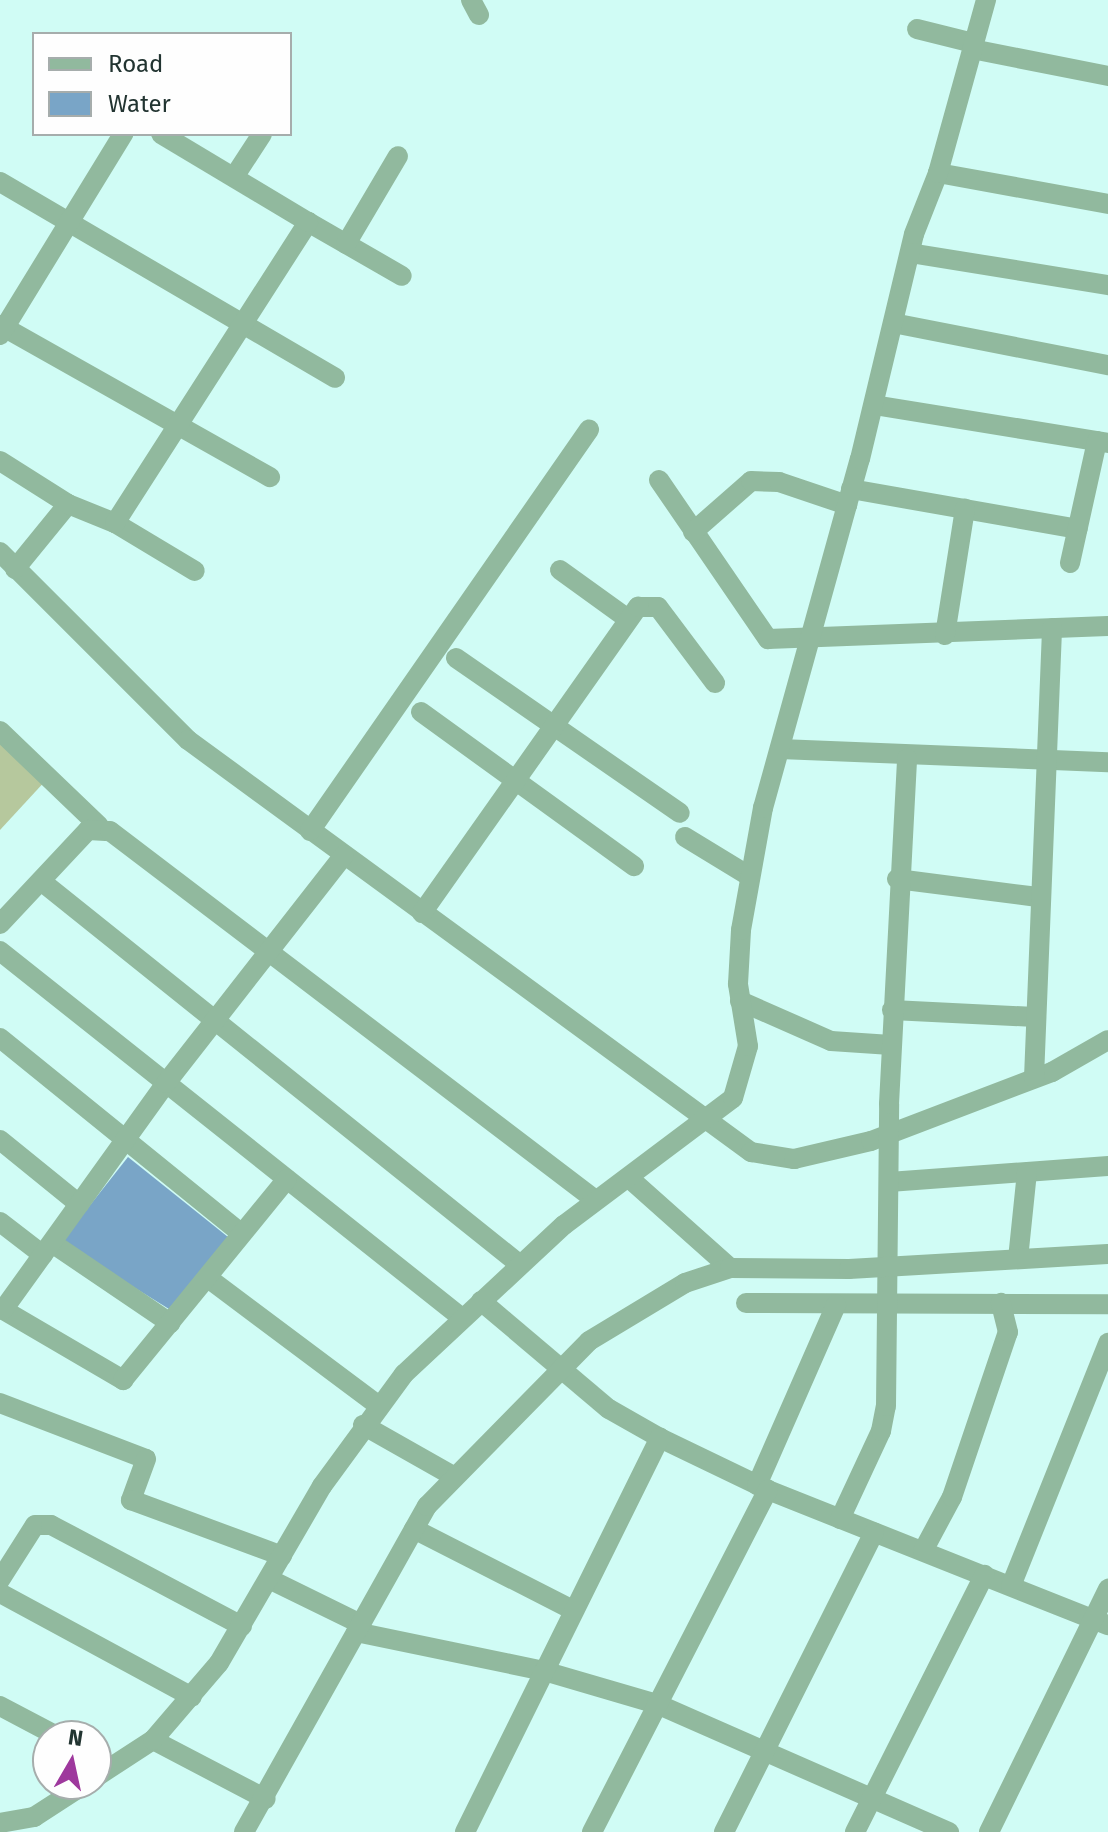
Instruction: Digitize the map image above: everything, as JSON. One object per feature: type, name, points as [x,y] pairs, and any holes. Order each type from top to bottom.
[{"type":"street","points":[[112,1758],[153,1740],[192,1697],[242,1626],[282,1556],[378,1405],[462,1318],[594,1199],[706,1123],[733,1098],[743,1076],[748,1046],[740,1001],[749,876],[808,638],[874,405],[910,253],[938,173],[986,0]]},
{"type":"street","points":[[917,29],[972,46],[1108,76]]},
{"type":"street","points":[[122,136],[2,329],[270,477]]},
{"type":"street","points":[[164,136],[402,276]]},
{"type":"street","points":[[234,177],[261,136]]},
{"type":"street","points":[[346,244],[398,156]]},
{"type":"street","points":[[938,173],[1108,204]]},
{"type":"street","points":[[0,182],[67,225],[335,378]]},
{"type":"street","points":[[115,523],[246,327],[308,222]]},
{"type":"street","points":[[910,253],[1108,285]]},
{"type":"street","points":[[893,323],[1108,365]]},
{"type":"street","points":[[874,405],[1102,442],[1070,563]]},
{"type":"street","points":[[310,831],[589,429]]},
{"type":"street","points":[[0,461],[68,504],[115,523],[195,571]]},
{"type":"street","points":[[659,480],[768,639],[945,635],[1108,626]]},
{"type":"street","points":[[693,532],[751,481],[779,482],[849,497],[965,509],[1077,529]]},
{"type":"street","points":[[15,569],[68,504]]},
{"type":"street","points":[[945,635],[965,509]]},
{"type":"street","points":[[0,552],[188,740],[422,913],[645,1071],[706,1123],[751,1152],[794,1159],[890,1134],[1034,1078],[1108,1040]]},
{"type":"street","points":[[560,570],[628,619]]},
{"type":"street","points":[[422,913],[638,607],[658,607],[715,683]]},
{"type":"street","points":[[1034,1078],[1038,897],[1048,760],[1052,628]]},
{"type":"street","points":[[456,658],[680,813]]},
{"type":"street","points":[[421,712],[634,866]]},
{"type":"street","points":[[0,731],[99,826],[594,1199]]},
{"type":"street","points":[[780,749],[907,758],[1108,762]]},
{"type":"street","points":[[840,1519],[881,1431],[890,1355],[886,1305],[891,1045],[897,879],[907,758]]},
{"type":"street","points":[[0,924],[88,830],[99,826]]},
{"type":"street","points":[[685,837],[749,876]]},
{"type":"street","points":[[287,1179],[208,1278],[120,1380],[2,1309],[166,1083],[344,855]]},
{"type":"street","points":[[897,879],[1038,897]]},
{"type":"street","points":[[41,881],[519,1264]]},
{"type":"street","points":[[0,951],[462,1318]]},
{"type":"street","points":[[740,1001],[831,1041],[891,1045]]},
{"type":"street","points":[[892,1010],[1035,1017]]},
{"type":"street","points":[[0,1038],[124,1142],[242,1234]]},
{"type":"street","points":[[0,1140],[79,1204]]},
{"type":"street","points":[[889,1182],[1108,1166]]},
{"type":"street","points":[[1018,1259],[1027,1172]]},
{"type":"street","points":[[629,1178],[730,1268]]},
{"type":"street","points":[[0,1222],[170,1323]]},
{"type":"street","points":[[244,1832],[266,1799],[414,1529],[453,1476],[559,1368],[631,1314],[685,1283],[730,1268],[888,1267],[1108,1254]]},
{"type":"street","points":[[208,1278],[378,1405]]},
{"type":"street","points":[[481,1301],[609,1409],[660,1438],[762,1488],[1102,1623]]},
{"type":"street","points":[[746,1303],[1108,1304]]},
{"type":"street","points":[[923,1551],[948,1508],[1008,1332],[1001,1303]]},
{"type":"street","points":[[592,1832],[762,1488],[836,1305]]},
{"type":"street","points":[[1011,1586],[1108,1343]]},
{"type":"street","points":[[0,1403],[146,1459],[131,1500],[282,1556]]},
{"type":"street","points":[[363,1425],[453,1476]]},
{"type":"street","points":[[465,1832],[660,1438]]},
{"type":"street","points":[[0,1580],[35,1525],[51,1525],[242,1626]]},
{"type":"street","points":[[414,1529],[573,1610]]},
{"type":"street","points":[[724,1832],[874,1532]]},
{"type":"street","points":[[855,1832],[984,1575]]},
{"type":"street","points":[[269,1579],[358,1628],[544,1671],[657,1704],[949,1832]]},
{"type":"street","points":[[989,1832],[1102,1623],[1108,1589]]},
{"type":"street","points":[[0,1593],[192,1697]]},
{"type":"street","points":[[0,1706],[32,1723]]},
{"type":"street","points":[[153,1740],[266,1799]]},
{"type":"street","points":[[0,1823],[32,1824],[64,1800]]},
{"type":"green space","points":[[0,741],[48,778],[0,830]]},
{"type":"water","points":[[128,1157],[228,1237],[169,1309],[61,1242]]}]
